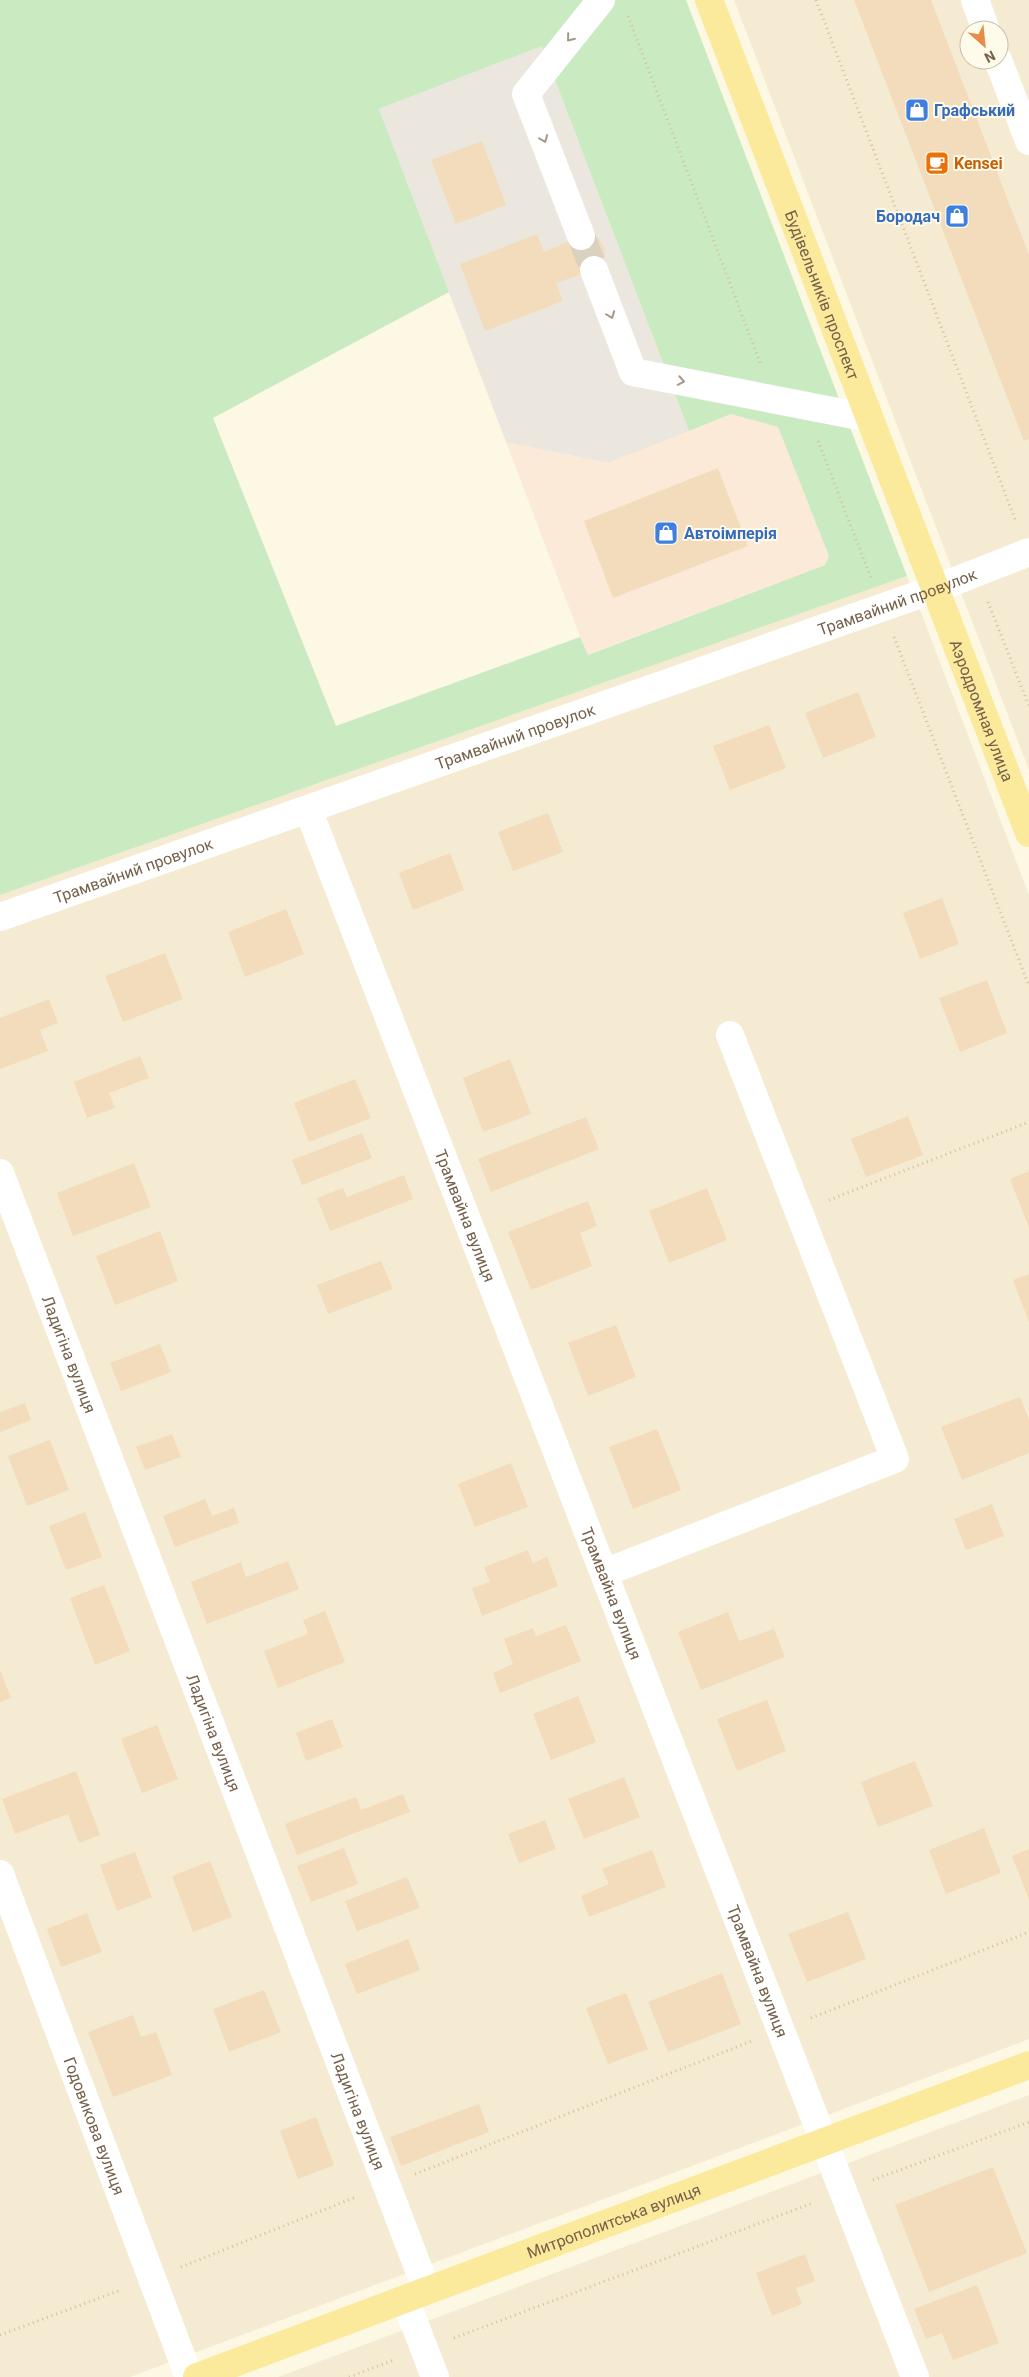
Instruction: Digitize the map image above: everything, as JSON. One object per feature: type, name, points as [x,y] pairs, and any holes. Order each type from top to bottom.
[{"type":"main road","name":"Будівельників проспект","points":[[709,0],[935,590]]},
{"type":"main road","name":"Аэродромная улица","points":[[935,590],[1029,833]]},
{"type":"main road","name":"Митрополитська вулиця","points":[[197,2377],[1029,2065]]},
{"type":"street","points":[[581,236],[526,94],[601,0]]},
{"type":"street","points":[[975,0],[982,20]]},
{"type":"street","points":[[1002,70],[1029,141]]},
{"type":"street","points":[[594,270],[633,372],[869,418]]},
{"type":"street","name":"Трамвайний провулок","points":[[0,917],[935,590],[1028,553]]},
{"type":"street","name":"Трамвайна вулиця","points":[[308,809],[826,2141],[915,2377]]},
{"type":"street","points":[[604,1573],[895,1459],[730,1035]]},
{"type":"street","name":"Ладигіна вулиця","points":[[0,1173],[387,2185],[416,2295],[424,2349],[435,2377]]},
{"type":"street","name":"Годовикова вулиця","points":[[0,1874],[189,2377]]},
{"type":"path","points":[[816,0],[1028,553]]},
{"type":"path","points":[[626,9],[774,398]]},
{"type":"path","points":[[803,404],[1029,986]]},
{"type":"path","points":[[977,573],[1029,706]]},
{"type":"path","points":[[799,1212],[1029,1122]]},
{"type":"path","points":[[0,2335],[152,2278],[1029,1932]]},
{"type":"path","points":[[349,2377],[1029,2122]]},
{"type":"shaded area","points":[[734,0],[1029,0],[1029,770]]},
{"type":"shaded area","points":[[542,46],[689,431],[608,463],[506,442],[379,109]]},
{"type":"shaded area","points":[[731,414],[778,427],[829,556],[825,565],[587,655],[506,442],[608,463]]},
{"type":"shaded area","points":[[907,576],[1029,895],[1029,2039],[130,2377],[0,2377],[0,895]]},
{"type":"shaded area","points":[[1029,2095],[1029,2377],[278,2377]]},
{"type":"green space","points":[[0,0],[686,0],[907,576],[0,895]],"holes":[[[542,46],[689,431],[731,414],[778,427],[829,556],[825,565],[588,655],[580,637],[336,726],[213,418],[449,292],[379,109]]]},
{"type":"building","points":[[854,0],[931,0],[1029,255],[1029,439],[1024,441]]},
{"type":"building","points":[[482,141],[506,205],[456,224],[431,160]]},
{"type":"building","points":[[537,234],[544,252],[581,236],[590,236],[599,239],[604,247],[605,256],[601,265],[594,270],[556,283],[563,301],[485,331],[460,264]]},
{"type":"building","points":[[718,468],[748,546],[613,598],[584,521]]},
{"type":"building","points":[[858,692],[876,737],[823,758],[805,713]]},
{"type":"building","points":[[769,725],[786,768],[730,790],[713,746]]},
{"type":"building","points":[[548,813],[563,852],[513,871],[498,832]]},
{"type":"building","points":[[450,853],[464,890],[413,910],[399,873]]},
{"type":"building","points":[[942,898],[959,944],[920,959],[903,913]]},
{"type":"building","points":[[286,909],[304,954],[245,977],[228,932]]},
{"type":"building","points":[[165,953],[183,999],[123,1022],[105,976]]},
{"type":"building","points":[[987,980],[1007,1033],[960,1052],[939,998]]},
{"type":"building","points":[[49,999],[58,1023],[40,1030],[48,1051],[0,1069],[0,1018]]},
{"type":"building","points":[[140,1056],[149,1078],[109,1093],[115,1108],[87,1118],[74,1082]]},
{"type":"building","points":[[510,1059],[531,1114],[483,1132],[463,1078]]},
{"type":"building","points":[[355,1079],[371,1118],[309,1142],[294,1103]]},
{"type":"building","points":[[908,1116],[923,1155],[866,1177],[851,1139]]},
{"type":"building","points":[[586,1117],[599,1149],[491,1192],[478,1159]]},
{"type":"building","points":[[362,1133],[372,1158],[302,1185],[292,1160]]},
{"type":"building","points":[[134,1163],[151,1207],[73,1236],[57,1193]]},
{"type":"building","points":[[1029,1171],[1029,1228],[1010,1179]]},
{"type":"building","points":[[404,1175],[413,1199],[330,1231],[317,1198],[343,1188],[347,1197]]},
{"type":"building","points":[[707,1188],[727,1240],[669,1263],[649,1211]]},
{"type":"building","points":[[588,1201],[597,1226],[580,1233],[592,1266],[531,1290],[508,1232]]},
{"type":"building","points":[[160,1231],[178,1281],[115,1305],[96,1256]]},
{"type":"building","points":[[381,1261],[393,1289],[328,1314],[317,1285]]},
{"type":"building","points":[[1029,1274],[1029,1322],[1013,1280]]},
{"type":"building","points":[[616,1325],[636,1377],[588,1396],[568,1343]]},
{"type":"building","points":[[160,1344],[171,1372],[121,1391],[110,1363]]},
{"type":"building","points":[[1020,1397],[1029,1420],[1029,1453],[962,1480],[941,1427]]},
{"type":"building","points":[[25,1403],[31,1420],[0,1432],[0,1412]]},
{"type":"building","points":[[657,1429],[681,1490],[633,1509],[609,1447]]},
{"type":"building","points":[[172,1434],[181,1457],[145,1470],[136,1447]]},
{"type":"building","points":[[50,1440],[69,1490],[27,1506],[8,1456]]},
{"type":"building","points":[[511,1463],[528,1507],[475,1527],[458,1484]]},
{"type":"building","points":[[205,1499],[212,1516],[234,1508],[239,1523],[175,1547],[163,1516]]},
{"type":"building","points":[[992,1504],[1004,1536],[966,1550],[954,1519]]},
{"type":"building","points":[[85,1512],[102,1557],[66,1570],[49,1526]]},
{"type":"building","points":[[528,1550],[533,1563],[547,1557],[558,1586],[482,1616],[472,1588],[490,1582],[484,1567]]},
{"type":"building","points":[[288,1561],[299,1589],[207,1624],[191,1582],[241,1562],[246,1577]]},
{"type":"building","points":[[104,1585],[130,1651],[95,1665],[70,1598]]},
{"type":"building","points":[[325,1611],[345,1662],[278,1688],[264,1651],[308,1634],[303,1620]]},
{"type":"building","points":[[728,1612],[739,1641],[774,1629],[785,1657],[701,1690],[678,1632]]},
{"type":"building","points":[[566,1625],[581,1661],[500,1693],[493,1673],[513,1664],[504,1639],[533,1628],[536,1636]]},
{"type":"building","points":[[0,1670],[11,1698],[0,1702]]},
{"type":"building","points":[[578,1696],[596,1742],[551,1760],[533,1714]]},
{"type":"building","points":[[767,1700],[786,1751],[737,1771],[717,1719]]},
{"type":"building","points":[[332,1719],[343,1747],[306,1761],[296,1733]]},
{"type":"building","points":[[157,1725],[178,1779],[142,1793],[121,1739]]},
{"type":"building","points":[[915,1761],[933,1806],[878,1827],[861,1782]]},
{"type":"building","points":[[76,1771],[100,1835],[79,1843],[68,1814],[15,1834],[2,1799]]},
{"type":"building","points":[[624,1777],[640,1817],[584,1839],[568,1799]]},
{"type":"building","points":[[403,1794],[410,1812],[297,1855],[285,1824],[356,1797],[361,1810]]},
{"type":"building","points":[[545,1820],[556,1849],[519,1863],[508,1834]]},
{"type":"building","points":[[984,1828],[1001,1873],[946,1894],[929,1850]]},
{"type":"building","points":[[344,1848],[358,1884],[311,1902],[297,1866]]},
{"type":"building","points":[[1029,1849],[1029,1900],[1012,1856]]},
{"type":"building","points":[[652,1850],[666,1887],[589,1917],[581,1896],[609,1884],[602,1869]]},
{"type":"building","points":[[135,1852],[152,1897],[117,1911],[100,1865]]},
{"type":"building","points":[[210,1861],[232,1917],[193,1932],[172,1876]]},
{"type":"building","points":[[407,1877],[420,1908],[357,1931],[345,1901]]},
{"type":"building","points":[[848,1912],[866,1959],[807,1982],[788,1934]]},
{"type":"building","points":[[87,1913],[102,1952],[61,1967],[47,1929]]},
{"type":"building","points":[[408,1939],[420,1970],[357,1994],[345,1964]]},
{"type":"building","points":[[722,1973],[741,2024],[668,2052],[648,2002]]},
{"type":"building","points":[[264,1990],[281,2032],[229,2052],[213,2009]]},
{"type":"building","points":[[626,1993],[648,2049],[608,2064],[586,2008]]},
{"type":"building","points":[[133,2015],[141,2037],[156,2032],[172,2075],[113,2097],[88,2032]]},
{"type":"building","points":[[479,2104],[489,2132],[401,2166],[390,2137]]},
{"type":"building","points":[[316,2117],[334,2165],[298,2179],[280,2131]]},
{"type":"building","points":[[993,2167],[1027,2253],[929,2292],[895,2205]]},
{"type":"building","points":[[805,2254],[815,2281],[796,2288],[802,2304],[772,2316],[756,2273]]},
{"type":"building","points":[[977,2285],[999,2343],[953,2360],[942,2333],[926,2339],[914,2309]]},
{"type":"tunnel","points":[[581,236],[594,270]]},
{"type":"place","name":"Графський","points":[[917,110]]},
{"type":"place","name":"Kensei","points":[[937,163]]},
{"type":"place","name":"Бородач","points":[[957,216]]},
{"type":"place","name":"Автоімперія","points":[[666,533]]}]
